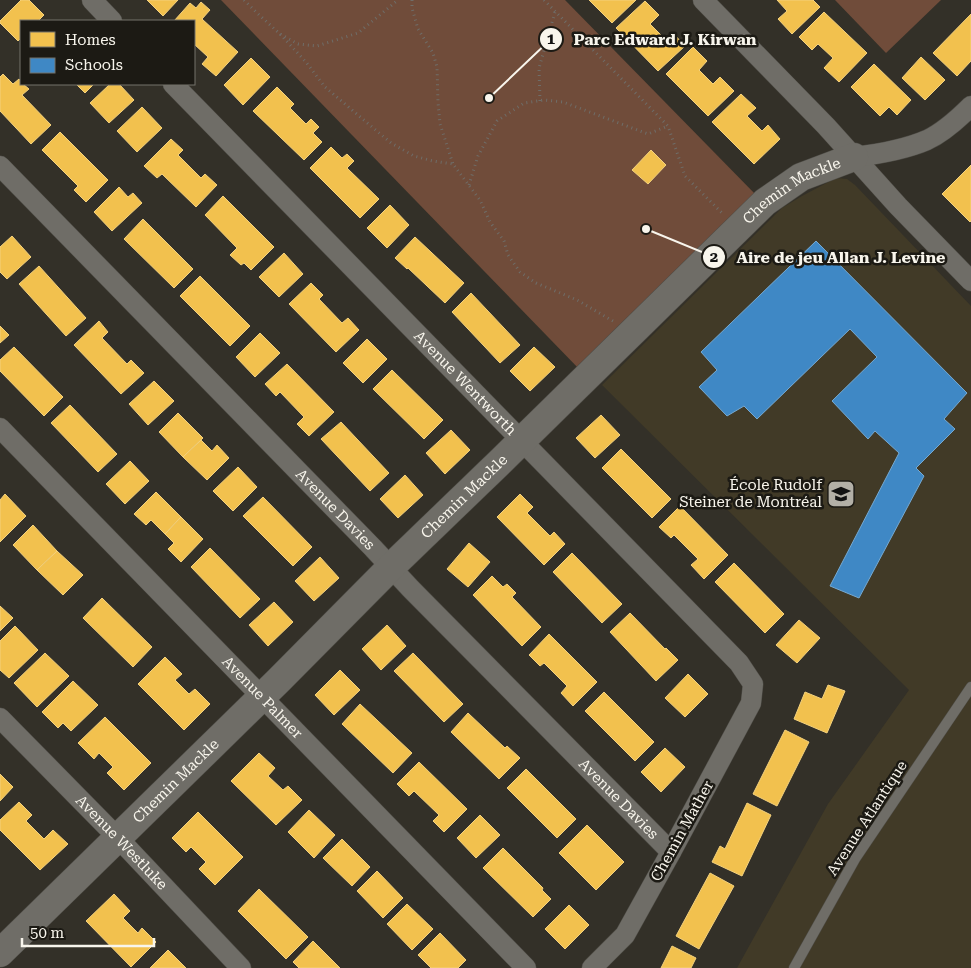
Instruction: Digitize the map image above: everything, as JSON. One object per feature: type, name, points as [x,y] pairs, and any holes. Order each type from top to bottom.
[{"type":"street","points":[[92,0],[111,20]]},
{"type":"street","points":[[703,0],[826,126],[898,206],[971,280]]},
{"type":"street","name":"Avenue Wentworth","points":[[174,85],[739,663],[753,684]]},
{"type":"street","name":"Chemin Mackle","points":[[0,953],[390,568],[765,202],[801,177],[854,157],[890,152],[928,139],[954,123],[971,106]]},
{"type":"street","name":"Avenue Davies","points":[[0,166],[366,541],[390,568],[671,852]]},
{"type":"street","name":"Avenue Palmer","points":[[0,428],[526,968]]},
{"type":"street","name":"Chemin Mather","points":[[592,968],[625,935],[751,703],[753,684]]},
{"type":"street","name":"Avenue Westluke","points":[[0,718],[118,838],[241,968]]},
{"type":"lane","name":"Avenue Atlantique","points":[[794,968],[855,860],[971,687]]},
{"type":"path","points":[[244,0],[280,34],[306,62],[325,87],[391,143],[414,156],[453,164]]},
{"type":"path","points":[[280,34],[298,44],[317,46],[358,33],[398,0]]},
{"type":"path","points":[[412,0],[412,8],[418,29],[433,53],[437,67],[440,124],[453,164],[480,200],[490,222],[504,242],[508,255],[520,272],[536,283],[577,300],[633,332]]},
{"type":"path","points":[[544,0],[668,126],[685,176],[737,228]]},
{"type":"path","points":[[540,101],[539,68],[555,12]]},
{"type":"path","points":[[469,185],[478,156],[497,120],[524,103],[544,100],[562,102],[648,134],[668,126]]},
{"type":"shaded area","points":[[221,0],[565,0],[757,196],[581,371]]},
{"type":"shaded area","points":[[835,0],[941,0],[886,53]]},
{"type":"shaded area","name":"École Rudolf Steiner de Montréal","points":[[836,178],[847,179],[855,185],[971,306],[971,968],[737,968],[828,804],[909,690],[602,385],[782,208]]},
{"type":"building: Homes","points":[[21,0],[29,0],[44,15],[39,20],[20,20],[20,39],[18,41],[0,21]]},
{"type":"building: Homes","points":[[147,0],[178,0],[163,16]]},
{"type":"building: Homes","points":[[589,0],[636,0],[612,23]]},
{"type":"building: Homes","points":[[777,0],[813,0],[820,7],[792,34],[778,19],[787,11]]},
{"type":"building: Homes","points":[[645,1],[659,15],[650,24],[665,39],[672,32],[685,46],[658,71],[616,28]]},
{"type":"building: Homes","points":[[201,2],[210,10],[202,19],[238,52],[216,76],[202,64],[208,57],[195,45],[195,20],[175,20],[190,3],[196,8]]},
{"type":"building: Homes","points":[[824,12],[867,53],[839,82],[824,68],[833,58],[818,44],[812,50],[799,37]]},
{"type":"building: Homes","points":[[971,14],[971,61],[957,76],[933,53]]},
{"type":"building: Homes","points":[[693,47],[707,61],[699,70],[713,84],[720,77],[734,91],[708,116],[666,74]]},
{"type":"building: Homes","points":[[921,57],[945,80],[925,100],[902,78]]},
{"type":"building: Homes","points":[[251,58],[270,77],[243,105],[224,85]]},
{"type":"building: Homes","points":[[874,64],[911,100],[897,115],[889,107],[880,116],[851,87]]},
{"type":"building: Homes","points":[[3,74],[13,84],[19,79],[20,85],[24,85],[29,89],[22,95],[51,125],[31,144],[0,111],[0,77]]},
{"type":"building: Homes","points":[[77,85],[93,85],[85,93]]},
{"type":"building: Homes","points":[[109,85],[120,85],[134,100],[109,123],[90,103]]},
{"type":"building: Homes","points":[[277,87],[294,104],[290,108],[306,124],[311,119],[319,127],[313,133],[322,142],[304,160],[253,111]]},
{"type":"building: Homes","points":[[741,94],[756,108],[747,116],[762,131],[768,125],[780,139],[754,164],[712,122]]},
{"type":"building: Homes","points":[[142,107],[162,128],[137,152],[117,131]]},
{"type":"building: Homes","points":[[60,132],[108,180],[86,202],[74,190],[78,186],[42,150]]},
{"type":"building: Homes","points":[[171,139],[183,150],[178,155],[201,178],[205,174],[217,185],[196,207],[162,174],[157,178],[144,166]]},
{"type":"building: Homes","points":[[331,147],[342,158],[347,154],[354,161],[347,168],[379,199],[360,218],[310,168]]},
{"type":"building: Homes","points":[[651,150],[666,165],[648,184],[632,170]]},
{"type":"building: Homes","points":[[971,165],[971,221],[970,222],[942,194]]},
{"type":"building: Homes","points":[[119,187],[128,197],[133,193],[142,203],[112,231],[94,212]]},
{"type":"building: Homes","points":[[223,196],[274,247],[251,270],[244,263],[241,265],[230,255],[237,248],[205,215]]},
{"type":"building: Homes","points":[[390,205],[409,225],[387,248],[367,228]]},
{"type":"building: Homes","points":[[143,219],[193,269],[174,288],[124,239]]},
{"type":"building: Homes","points":[[12,236],[31,257],[7,279],[0,272],[0,247]]},
{"type":"building: Homes","points":[[415,237],[464,283],[445,303],[395,258]]},
{"type":"building: Homes","points":[[284,253],[303,274],[279,297],[259,277]]},
{"type":"building: Homes","points":[[39,266],[86,318],[66,336],[19,284]]},
{"type":"building: Homes","points":[[200,276],[250,326],[230,346],[180,296]]},
{"type":"building: Homes","points":[[311,283],[323,295],[319,299],[342,323],[348,318],[359,330],[336,352],[289,304]]},
{"type":"building: Homes","points":[[471,293],[520,345],[500,363],[452,312]]},
{"type":"building: Homes","points":[[99,321],[108,332],[102,338],[127,364],[131,360],[144,373],[121,394],[74,345]]},
{"type":"building: Homes","points":[[0,326],[9,335],[0,343]]},
{"type":"building: Homes","points":[[260,333],[280,353],[255,377],[236,357]]},
{"type":"building: Homes","points":[[367,339],[387,359],[363,383],[343,363]]},
{"type":"building: Homes","points":[[14,347],[63,397],[44,416],[0,371],[0,360]]},
{"type":"building: Homes","points":[[534,347],[555,367],[530,391],[510,371]]},
{"type":"building: Homes","points":[[287,364],[334,412],[309,436],[297,424],[304,417],[280,392],[276,396],[265,384]]},
{"type":"building: Homes","points":[[392,370],[443,420],[424,439],[373,389]]},
{"type":"building: Homes","points":[[154,381],[174,401],[148,425],[129,404]]},
{"type":"building: Homes","points":[[70,405],[117,454],[98,472],[51,423]]},
{"type":"building: Homes","points":[[178,413],[203,438],[183,457],[159,432]]},
{"type":"building: Homes","points":[[601,415],[620,435],[595,458],[576,438]]},
{"type":"building: Homes","points":[[341,422],[389,473],[370,491],[321,439]]},
{"type":"building: Homes","points":[[451,430],[470,450],[445,474],[426,453]]},
{"type":"building: Homes","points":[[201,440],[212,451],[217,445],[229,458],[207,480],[183,457]]},
{"type":"building: Homes","points":[[621,449],[671,499],[652,518],[602,468]]},
{"type":"building: Homes","points":[[130,461],[149,481],[125,504],[106,484]]},
{"type":"building: Homes","points":[[238,467],[257,487],[233,511],[213,491]]},
{"type":"building: Homes","points":[[405,475],[423,495],[398,518],[380,499]]},
{"type":"building: Homes","points":[[156,492],[181,517],[165,534],[151,520],[146,525],[134,514]]},
{"type":"building: Homes","points":[[5,494],[26,516],[0,542],[0,500]]},
{"type":"building: Homes","points":[[520,494],[533,507],[527,513],[550,536],[554,532],[565,544],[544,565],[497,517]]},
{"type":"building: Homes","points":[[263,497],[312,547],[293,566],[243,516]]},
{"type":"building: Homes","points":[[680,506],[728,555],[704,579],[691,565],[698,559],[674,535],[671,538],[659,527]]},
{"type":"building: Homes","points":[[181,517],[203,539],[181,562],[168,549],[174,543],[165,534]]},
{"type":"building: Homes","points":[[33,525],[57,551],[37,570],[13,545]]},
{"type":"building: Homes","points":[[469,543],[490,562],[468,587],[447,569]]},
{"type":"building: Homes","points":[[210,548],[260,599],[240,618],[191,567]]},
{"type":"building: Homes","points":[[57,551],[83,575],[63,595],[37,570]]},
{"type":"building: Homes","points":[[572,553],[622,604],[602,623],[553,572]]},
{"type":"building: Homes","points":[[320,557],[339,578],[314,601],[295,581]]},
{"type":"building: Homes","points":[[734,563],[784,614],[765,633],[715,582]]},
{"type":"building: Homes","points":[[492,576],[503,587],[507,584],[516,593],[512,597],[541,627],[522,646],[473,595]]},
{"type":"building: Homes","points":[[102,598],[152,647],[133,667],[83,618]]},
{"type":"building: Homes","points":[[274,602],[293,622],[268,646],[249,625]]},
{"type":"building: Homes","points":[[0,606],[13,618],[0,631]]},
{"type":"building: Homes","points":[[630,613],[678,660],[656,681],[610,632]]},
{"type":"building: Homes","points":[[799,620],[820,638],[797,663],[776,645]]},
{"type":"building: Homes","points":[[387,625],[406,646],[381,670],[362,649]]},
{"type":"building: Homes","points":[[15,626],[38,650],[9,678],[0,670],[0,641]]},
{"type":"building: Homes","points":[[549,634],[597,682],[573,706],[561,693],[567,686],[544,663],[540,666],[529,655]]},
{"type":"building: Homes","points":[[45,653],[69,676],[37,707],[14,683]]},
{"type":"building: Homes","points":[[413,653],[463,704],[444,722],[394,671]]},
{"type":"building: Homes","points":[[165,657],[182,674],[175,680],[189,694],[195,689],[210,704],[184,730],[138,684]]},
{"type":"building: Homes","points":[[340,670],[360,690],[334,715],[315,695]]},
{"type":"building: Homes","points":[[688,674],[708,694],[685,717],[665,698]]},
{"type":"building: Homes","points":[[73,681],[98,705],[71,731],[63,723],[58,728],[42,712]]},
{"type":"building: Homes","points":[[828,685],[845,691],[827,733],[794,719],[805,692],[822,699]]},
{"type":"building: Homes","points":[[604,692],[654,742],[635,761],[585,711]]},
{"type":"building: Homes","points":[[360,704],[412,753],[393,773],[342,724]]},
{"type":"building: Homes","points":[[468,713],[505,748],[507,746],[520,758],[499,779],[451,732]]},
{"type":"building: Homes","points":[[105,717],[151,763],[124,790],[107,773],[113,767],[99,753],[94,759],[78,743]]},
{"type":"building: Homes","points":[[785,730],[809,742],[777,806],[753,794]]},
{"type":"building: Homes","points":[[665,748],[685,767],[661,792],[641,772]]},
{"type":"building: Homes","points":[[259,753],[275,768],[268,776],[283,790],[288,786],[302,800],[276,825],[231,781]]},
{"type":"building: Homes","points":[[419,762],[467,809],[444,832],[433,821],[439,815],[414,791],[409,796],[397,784]]},
{"type":"building: Homes","points":[[526,769],[576,819],[557,838],[507,788]]},
{"type":"building: Homes","points":[[0,774],[13,787],[0,801]]},
{"type":"building: Homes","points":[[19,802],[32,815],[26,821],[44,839],[53,830],[68,844],[40,870],[0,830],[0,820]]},
{"type":"building: Homes","points":[[747,803],[771,815],[742,876],[712,862],[720,846],[725,849]]},
{"type":"building: Homes","points":[[309,810],[335,835],[314,858],[288,832]]},
{"type":"building: Homes","points":[[198,812],[243,857],[215,885],[199,869],[206,862],[191,847],[186,852],[172,838]]},
{"type":"building: Homes","points":[[480,815],[500,835],[476,858],[457,838]]},
{"type":"building: Homes","points":[[587,825],[624,862],[596,890],[559,853]]},
{"type":"building: Homes","points":[[342,839],[370,867],[352,886],[323,858]]},
{"type":"building: Homes","points":[[503,848],[543,888],[542,890],[551,899],[533,917],[483,868]]},
{"type":"building: Homes","points":[[377,871],[403,898],[383,918],[357,891]]},
{"type":"building: Homes","points":[[710,873],[734,886],[699,949],[676,936]]},
{"type":"building: Homes","points":[[259,889],[308,937],[286,959],[238,911]]},
{"type":"building: Homes","points":[[114,894],[130,911],[123,918],[138,933],[142,928],[156,942],[131,967],[86,921]]},
{"type":"building: Homes","points":[[407,904],[433,929],[412,950],[387,924]]},
{"type":"building: Homes","points":[[569,905],[589,925],[565,949],[545,929]]},
{"type":"building: Homes","points":[[440,933],[466,960],[458,968],[431,968],[418,955]]},
{"type":"building: Homes","points":[[313,941],[340,968],[299,968],[293,962]]},
{"type":"building: Homes","points":[[672,946],[696,958],[691,968],[661,968]]},
{"type":"building: Homes","points":[[168,950],[186,968],[150,968]]},
{"type":"building: Schools","points":[[816,241],[967,393],[944,419],[955,429],[916,468],[924,476],[859,598],[830,586],[899,453],[875,431],[868,439],[832,401],[877,357],[850,329],[757,419],[744,406],[727,416],[699,387],[717,370],[701,352]]},
{"type":"place","name":"Parc Edward J. Kirwan","points":[[489,98]]},
{"type":"place","name":"Aire de jeu Allan J. Levine","points":[[646,229]]},
{"type":"place","name":"École Rudolf Steiner de Montréal","points":[[841,494]]}]
